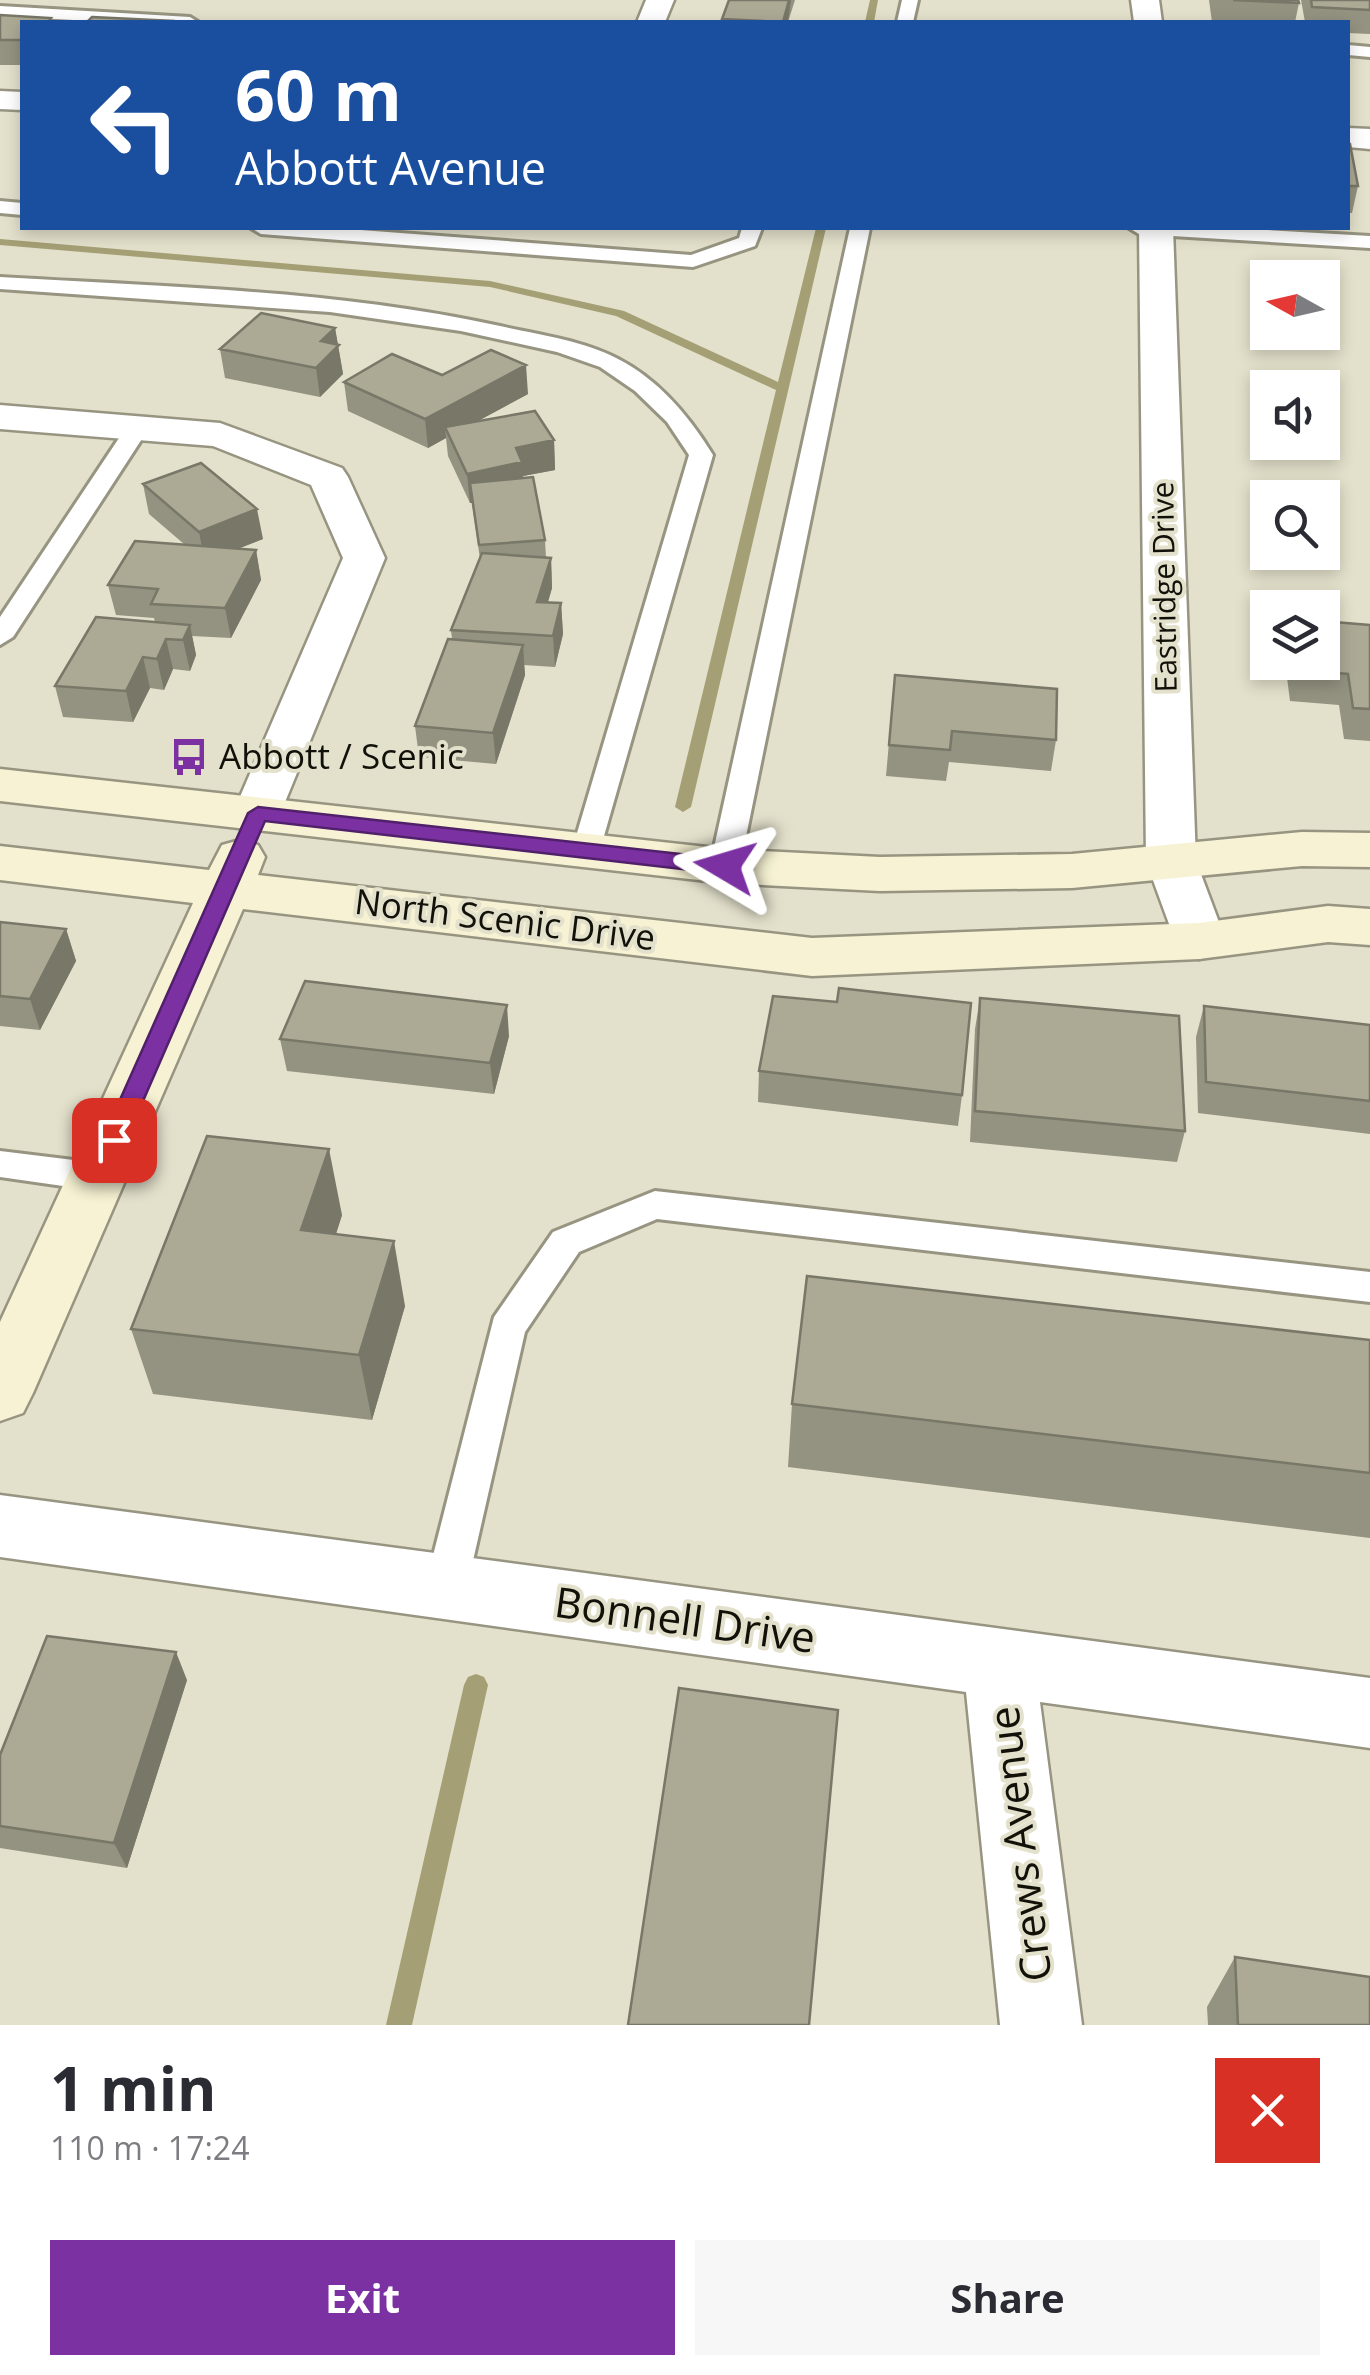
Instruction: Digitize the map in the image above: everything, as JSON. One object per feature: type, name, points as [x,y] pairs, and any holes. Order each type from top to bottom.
[{"type":"main road","points":[[0,785],[725,866],[880,874],[1072,871],[1302,850],[1370,850]]},
{"type":"main road","points":[[0,1393],[228,888],[258,813]]},
{"type":"main road","name":"North Scenic Drive","points":[[0,862],[812,957],[1199,941],[1328,924],[1370,927]]},
{"type":"street","name":"Eastridge Drive","points":[[1156,230],[1172,861],[1199,941]]},
{"type":"street","points":[[0,417],[220,435],[328,477],[364,558],[258,813]]},
{"type":"street","name":"Bonnell Drive","points":[[0,1526],[1370,1713]]},
{"type":"street","name":"Crews Avenue","points":[[999,1662],[1041,2025]]},
{"type":"lane","points":[[0,12],[152,20]]},
{"type":"lane","points":[[288,230],[693,260],[748,242],[751,230]]},
{"type":"lane","points":[[725,866],[860,230]]},
{"type":"lane","points":[[1187,230],[1370,242]]},
{"type":"lane","points":[[0,283],[398,313],[475,326],[562,347],[617,367],[681,420],[700,455],[587,850]]},
{"type":"lane","points":[[0,637],[138,428]]},
{"type":"lane","points":[[0,588],[30,590]]},
{"type":"lane","points":[[0,1164],[98,1176]]},
{"type":"lane","points":[[446,1587],[507,1328],[566,1242],[656,1205],[1370,1287]]},
{"type":"building","points":[[729,0],[789,0],[784,20],[722,19]]},
{"type":"building","points":[[1233,0],[1298,0],[1299,3]]},
{"type":"building","points":[[1311,0],[1370,0],[1370,10],[1312,7]]},
{"type":"building","points":[[0,15],[51,18],[20,20],[20,40],[0,40]]},
{"type":"building","points":[[92,17],[154,20],[89,20]]},
{"type":"building","points":[[1350,144],[1358,186],[1350,186]]},
{"type":"building","points":[[261,313],[335,328],[321,341],[339,345],[316,368],[220,349]]},
{"type":"building","points":[[491,350],[526,365],[425,419],[344,382],[392,354],[442,375]]},
{"type":"building","points":[[535,411],[554,440],[516,448],[522,462],[467,474],[445,427]]},
{"type":"building","points":[[201,463],[257,509],[199,532],[143,484]]},
{"type":"building","points":[[533,477],[545,540],[479,545],[470,483]]},
{"type":"building","points":[[135,541],[256,550],[225,608],[151,604],[158,589],[108,585]]},
{"type":"building","points":[[482,553],[551,558],[537,602],[561,603],[553,636],[451,630]]},
{"type":"building","points":[[96,617],[190,625],[183,640],[166,639],[157,659],[143,657],[126,691],[55,686]]},
{"type":"building","points":[[1340,622],[1370,625],[1370,709],[1353,708],[1348,674],[1340,673]]},
{"type":"building","points":[[448,639],[523,645],[493,733],[415,726]]},
{"type":"building","points":[[895,675],[1057,689],[1056,740],[952,731],[950,750],[889,745]]},
{"type":"building","points":[[0,922],[66,929],[30,999],[0,996]]},
{"type":"building","points":[[305,981],[507,1005],[490,1063],[280,1039]]},
{"type":"building","points":[[839,988],[971,1003],[962,1095],[759,1071],[773,996],[837,1002]]},
{"type":"building","points":[[980,998],[1179,1016],[1185,1131],[975,1111]]},
{"type":"building","points":[[1204,1006],[1370,1025],[1370,1101],[1206,1082]]},
{"type":"building","points":[[207,1136],[329,1149],[301,1230],[394,1241],[359,1355],[131,1329]]},
{"type":"building","points":[[807,1276],[1370,1340],[1370,1473],[792,1404]]},
{"type":"building","points":[[47,1636],[176,1652],[114,1843],[0,1826],[0,1755]]},
{"type":"building","points":[[679,1688],[838,1710],[809,2025],[628,2025]]},
{"type":"building","points":[[1235,1957],[1370,1977],[1370,2025],[1238,2025]]},
{"type":"waterway","points":[[869,20],[874,0]]},
{"type":"waterway","points":[[683,807],[821,230]]},
{"type":"waterway","points":[[0,242],[490,284],[620,313],[782,388]]},
{"type":"waterway","points":[[399,2025],[476,1685]]},
{"type":"place","name":"Abbott / Scenic","points":[[189,757]]},
{"type":"route","points":[[114,1140],[258,813],[725,866]]}]
